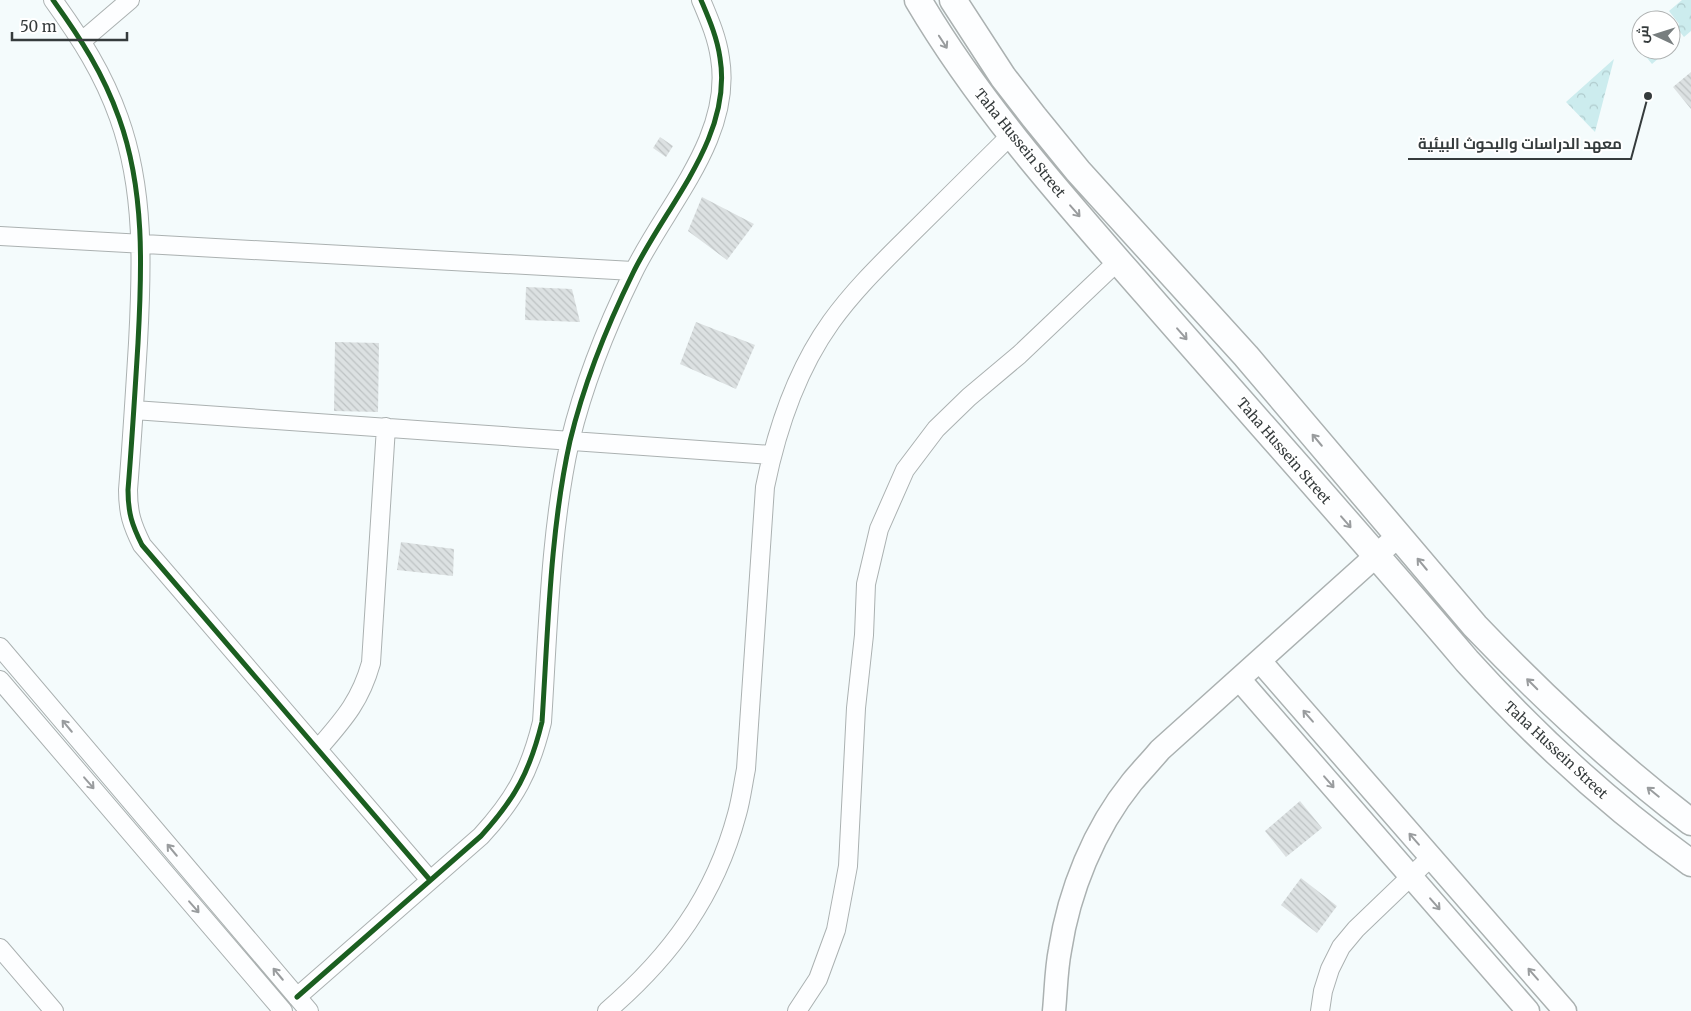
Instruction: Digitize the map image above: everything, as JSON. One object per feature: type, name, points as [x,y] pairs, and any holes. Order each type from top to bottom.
[{"type":"main road","name":"Taha Hussein Street","points":[[918,0],[955,60],[1011,135],[1118,262],[1484,680],[1538,735],[1593,786],[1691,863]]},
{"type":"main road","name":"Taha Hussein Street","points":[[953,0],[1003,77],[1078,171],[1246,356],[1474,626],[1547,699],[1623,768],[1691,822]]},
{"type":"street","points":[[53,0],[82,41],[104,80],[120,119],[129,152],[138,202],[140,244],[139,312],[128,510],[133,528],[142,545],[430,880]]},
{"type":"street","points":[[82,41],[130,0]]},
{"type":"street","points":[[297,997],[481,836],[514,795],[536,748],[542,722],[559,501],[570,440],[605,333],[633,272],[702,153],[713,131],[720,107],[722,83],[721,58],[701,0]]},
{"type":"street","points":[[607,1011],[652,970],[680,935],[704,897],[720,865],[738,814],[746,769],[765,487],[771,455],[790,399],[806,364],[831,322],[861,284],[1011,135]]},
{"type":"street","points":[[0,236],[633,272]]},
{"type":"street","points":[[797,1011],[818,979],[836,930],[848,866],[856,708],[864,635],[866,584],[879,529],[905,470],[936,429],[969,397],[1019,355],[1118,262]]},
{"type":"street","points":[[134,410],[771,455]]},
{"type":"street","points":[[318,749],[350,711],[366,680],[371,663],[386,427]]},
{"type":"street","points":[[1054,1011],[1060,950],[1068,914],[1086,862],[1111,813],[1131,783],[1160,750],[1398,536]]},
{"type":"street","points":[[0,647],[309,1011]]},
{"type":"street","points":[[1260,661],[1565,1011]]},
{"type":"street","points":[[1239,679],[1528,1011]]},
{"type":"street","points":[[0,680],[282,1010]]},
{"type":"street","points":[[1320,1011],[1323,991],[1330,969],[1342,947],[1356,929],[1430,858]]},
{"type":"street","points":[[0,948],[54,1011]]},
{"type":"green space","points":[[1682,0],[1691,0],[1691,31],[1684,37],[1681,33],[1681,10],[1670,10]]},
{"type":"green space","points":[[1614,59],[1595,132],[1566,102]]},
{"type":"green space","points":[[1649,60],[1657,60],[1652,64]]},
{"type":"building","points":[[1691,72],[1691,109],[1673,87]]},
{"type":"building","points":[[660,137],[673,146],[666,157],[653,148]]},
{"type":"building","points":[[702,197],[754,224],[727,260],[688,231]]},
{"type":"building","points":[[526,287],[572,289],[580,322],[525,320]]},
{"type":"building","points":[[696,322],[755,345],[736,389],[680,364]]},
{"type":"building","points":[[335,342],[379,343],[378,412],[334,411]]},
{"type":"building","points":[[401,542],[454,549],[453,576],[397,570]]},
{"type":"building","points":[[1300,801],[1322,828],[1286,857],[1265,831]]},
{"type":"building","points":[[1301,878],[1337,906],[1317,933],[1281,905]]},
{"type":"cycle path","points":[[53,0],[82,43],[106,86],[119,118],[133,173],[140,230],[141,258],[138,343],[128,490],[131,519],[136,531],[142,545],[430,880]]},
{"type":"cycle path","points":[[297,997],[481,836],[512,797],[526,770],[542,722],[548,617],[558,510],[570,441],[582,398],[605,334],[623,293],[647,247],[694,170],[707,143],[717,115],[721,87],[719,50],[701,0]]},
{"type":"place","name":"معهد الدراسات والبحوث البيئية","points":[[1648,96]]}]
